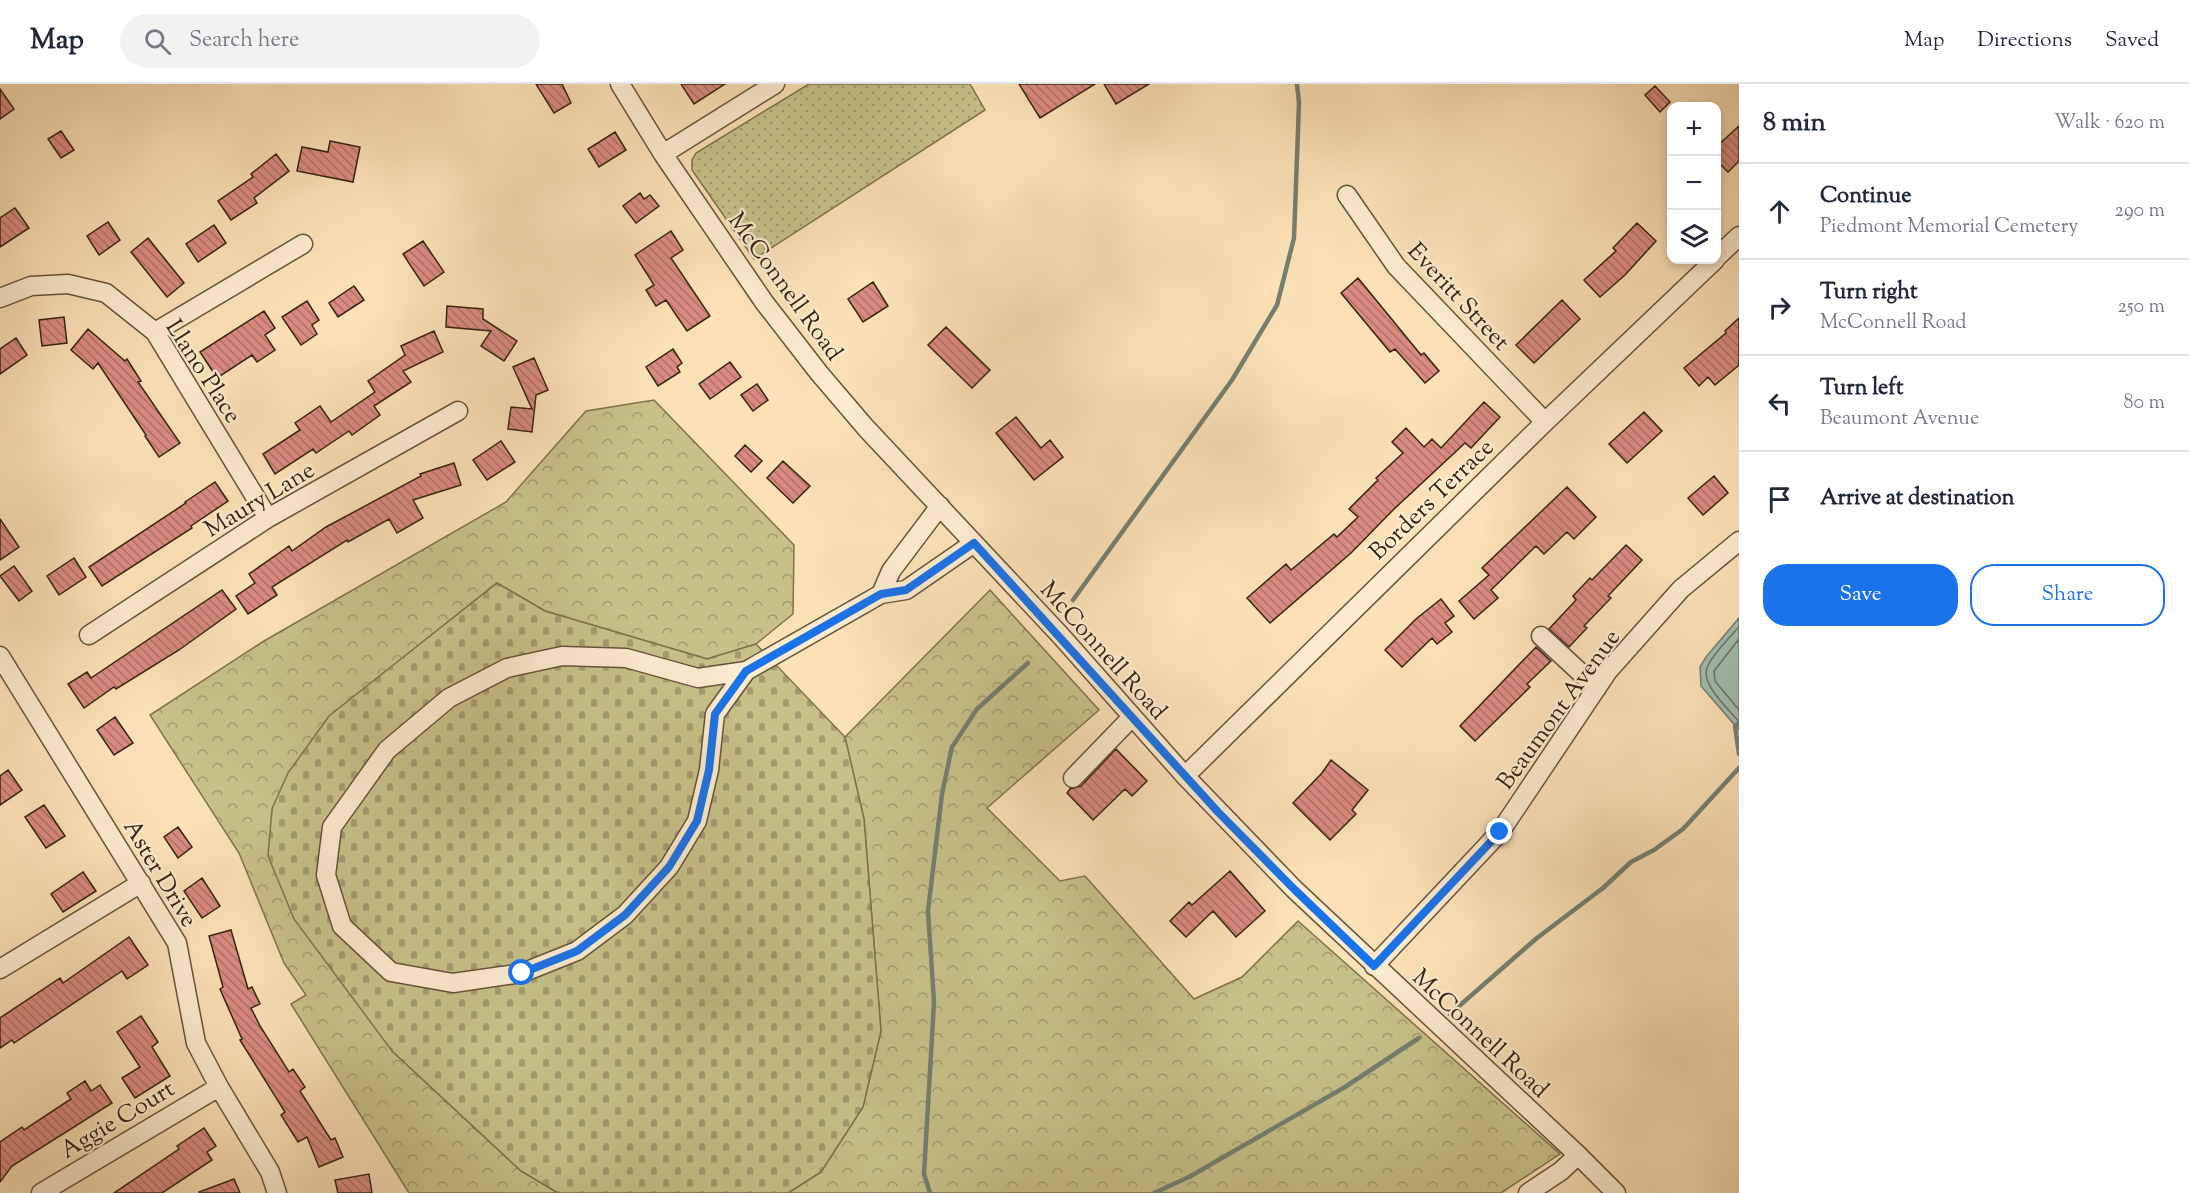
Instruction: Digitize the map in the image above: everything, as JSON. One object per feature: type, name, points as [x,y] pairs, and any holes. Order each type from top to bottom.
[{"type":"street","name":"McConnell Road","points":[[620,84],[663,154],[785,330],[866,428],[974,543],[1185,776],[1294,889],[1616,1193]]},
{"type":"street","points":[[663,154],[775,84]]},
{"type":"street","name":"Everitt Street","points":[[1347,195],[1396,266],[1545,422]]},
{"type":"street","name":"Borders Terrace","points":[[1721,254],[1739,236]]},
{"type":"street","points":[[155,332],[303,244]]},
{"type":"street","name":"Borders Terrace","points":[[1185,776],[1545,422],[1711,264]]},
{"type":"street","name":"Llano Place","points":[[0,298],[31,286],[68,284],[106,293],[155,332],[268,518]]},
{"type":"street","name":"Maury Lane","points":[[89,635],[268,518],[458,411]]},
{"type":"street","points":[[881,594],[891,571],[940,506]]},
{"type":"street","name":"Beaumont Avenue","points":[[1374,966],[1500,832],[1608,671],[1681,589],[1739,541]]},
{"type":"street","points":[[746,671],[715,714],[709,770],[697,821],[669,867],[625,915],[577,951],[522,973],[453,983],[391,972],[342,926],[326,875],[332,827],[387,750],[449,698],[507,668],[562,656],[626,658],[698,678],[746,671],[881,594],[906,590],[974,543]]},
{"type":"street","points":[[1541,636],[1598,688]]},
{"type":"street","name":"Aster Drive","points":[[0,656],[177,943],[196,1043],[219,1087],[270,1172],[278,1193]]},
{"type":"street","points":[[1073,777],[1132,717]]},
{"type":"street","points":[[0,969],[141,883]]},
{"type":"street","name":"Aggie Court","points":[[40,1193],[219,1087]]},
{"type":"street","points":[[1528,1193],[1561,1171],[1578,1155]]},
{"type":"green space","points":[[809,84],[970,84],[985,110],[754,259],[692,170],[692,160],[696,153]]},
{"type":"green space","points":[[654,400],[794,545],[793,614],[756,644],[707,659],[545,611],[497,583],[422,643],[392,1051],[521,1171],[558,1193],[409,1193],[291,1004],[306,995],[284,963],[239,853],[150,715],[264,641],[506,502],[586,411]]},
{"type":"green space","points":[[497,583],[545,611],[707,659],[756,644],[845,737],[864,819],[881,1031],[863,1107],[821,1172],[788,1193],[558,1193],[521,1171],[392,1051],[294,919],[268,856],[272,809],[288,773],[329,716]]},
{"type":"green space","points":[[990,590],[1099,710],[987,808],[1060,881],[1085,876],[1194,999],[1242,977],[1298,921],[1560,1154],[1501,1193],[788,1193],[821,1172],[863,1107],[881,1031],[864,819],[845,737]]},
{"type":"water","points":[[1739,618],[1739,730],[1701,686],[1700,667]]},
{"type":"building","points":[[536,84],[562,84],[571,103],[554,113]]},
{"type":"building","points":[[681,84],[725,84],[694,104]]},
{"type":"building","points":[[1019,84],[1095,84],[1040,118]]},
{"type":"building","points":[[1104,84],[1149,84],[1116,104]]},
{"type":"building","points":[[1655,86],[1670,102],[1667,102],[1660,112],[1645,95]]},
{"type":"building","points":[[0,89],[14,109],[0,119]]},
{"type":"building","points":[[1739,126],[1739,161],[1728,172],[1721,165],[1721,142]]},
{"type":"building","points":[[61,131],[74,150],[61,158],[48,139]]},
{"type":"building","points":[[615,132],[626,150],[599,167],[588,149]]},
{"type":"building","points":[[330,141],[360,147],[353,182],[297,171],[302,147],[328,152]]},
{"type":"building","points":[[276,154],[289,171],[254,198],[257,203],[231,220],[218,201],[253,177],[251,174]]},
{"type":"building","points":[[640,193],[644,199],[650,195],[659,206],[636,223],[623,206]]},
{"type":"building","points":[[15,208],[29,228],[0,247],[0,218]]},
{"type":"building","points":[[108,222],[120,240],[99,255],[87,236]]},
{"type":"building","points":[[1637,223],[1656,241],[1625,275],[1600,297],[1584,280],[1616,251],[1613,248]]},
{"type":"building","points":[[214,225],[226,243],[198,262],[186,244]]},
{"type":"building","points":[[671,231],[683,250],[671,258],[710,316],[687,331],[666,300],[656,306],[646,290],[654,285],[635,255]]},
{"type":"building","points":[[148,238],[184,283],[167,297],[131,252]]},
{"type":"building","points":[[423,241],[444,272],[424,286],[403,254]]},
{"type":"building","points":[[1358,278],[1421,355],[1424,353],[1439,371],[1425,383],[1395,349],[1390,352],[1341,293]]},
{"type":"building","points":[[873,282],[888,306],[863,322],[848,299]]},
{"type":"building","points":[[354,286],[364,300],[338,317],[329,303]]},
{"type":"building","points":[[1562,300],[1580,319],[1534,363],[1516,345]]},
{"type":"building","points":[[307,301],[319,320],[312,325],[317,334],[301,345],[282,317]]},
{"type":"building","points":[[447,306],[483,309],[483,319],[517,341],[504,361],[481,346],[491,331],[446,327]]},
{"type":"building","points":[[264,311],[275,328],[265,335],[275,350],[257,362],[252,355],[217,378],[200,352]]},
{"type":"building","points":[[64,317],[67,343],[42,346],[39,320]]},
{"type":"building","points":[[1739,318],[1739,365],[1715,385],[1708,377],[1699,386],[1684,368],[1726,333],[1725,331]]},
{"type":"building","points":[[946,327],[990,370],[972,388],[928,345]]},
{"type":"building","points":[[88,329],[125,361],[127,359],[141,381],[138,382],[180,443],[159,457],[98,363],[93,369],[71,350]]},
{"type":"building","points":[[434,331],[443,352],[403,371],[411,382],[374,406],[380,415],[352,435],[349,431],[316,453],[313,449],[275,474],[263,454],[300,430],[295,423],[320,406],[331,422],[375,392],[368,381],[405,355],[401,346]]},
{"type":"building","points":[[16,338],[27,355],[0,374],[0,349]]},
{"type":"building","points":[[673,349],[682,363],[677,367],[680,372],[658,386],[646,367]]},
{"type":"building","points":[[534,358],[548,390],[536,395],[532,432],[508,429],[511,407],[532,409],[513,367]]},
{"type":"building","points":[[730,362],[741,377],[710,399],[699,384]]},
{"type":"building","points":[[757,384],[768,400],[753,411],[741,395]]},
{"type":"building","points":[[1484,402],[1500,417],[1471,448],[1465,443],[1351,553],[1270,623],[1247,598],[1286,564],[1291,570],[1334,534],[1337,537],[1358,517],[1349,509],[1378,480],[1376,478],[1403,453],[1392,442],[1406,428],[1424,447],[1432,439],[1441,448]]},
{"type":"building","points":[[1644,412],[1662,431],[1627,463],[1609,444]]},
{"type":"building","points":[[1016,417],[1041,448],[1050,440],[1063,457],[1034,480],[996,433]]},
{"type":"building","points":[[501,441],[515,462],[487,480],[473,460]]},
{"type":"building","points":[[745,445],[762,461],[751,472],[735,456]]},
{"type":"building","points":[[783,461],[810,486],[793,503],[767,478]]},
{"type":"building","points":[[454,463],[461,485],[413,500],[423,518],[397,533],[389,519],[348,542],[347,540],[272,587],[277,595],[248,614],[236,596],[255,583],[249,574],[289,546],[292,551],[326,527],[421,476],[420,474]]},
{"type":"building","points":[[1714,476],[1728,493],[1703,515],[1688,498]]},
{"type":"building","points":[[215,482],[228,501],[191,526],[192,528],[102,586],[89,567]]},
{"type":"building","points":[[1567,487],[1596,517],[1574,539],[1567,532],[1544,554],[1536,546],[1491,590],[1498,598],[1474,619],[1459,601],[1489,575],[1482,568]]},
{"type":"building","points":[[0,519],[19,547],[0,560]]},
{"type":"building","points":[[1626,545],[1642,560],[1608,596],[1611,598],[1584,626],[1587,628],[1569,647],[1549,629],[1576,600],[1573,596]]},
{"type":"building","points":[[74,558],[86,577],[59,595],[47,576]]},
{"type":"building","points":[[14,566],[32,591],[19,601],[0,576]]},
{"type":"building","points":[[222,590],[236,609],[179,650],[116,689],[114,687],[84,708],[68,684],[87,672],[91,678]]},
{"type":"building","points":[[1441,599],[1454,616],[1445,623],[1452,632],[1437,644],[1432,638],[1402,667],[1385,650],[1416,619]]},
{"type":"building","points":[[1536,647],[1551,661],[1527,684],[1530,687],[1475,741],[1460,726]]},
{"type":"building","points":[[115,717],[133,743],[114,755],[97,730]]},
{"type":"building","points":[[1116,749],[1147,781],[1132,796],[1125,789],[1093,820],[1067,793],[1070,789],[1081,786]]},
{"type":"building","points":[[1331,760],[1368,790],[1352,810],[1356,814],[1330,840],[1293,803],[1322,773]]},
{"type":"building","points":[[8,770],[22,790],[0,805],[0,776]]},
{"type":"building","points":[[44,805],[65,836],[46,848],[25,817]]},
{"type":"building","points":[[178,827],[192,847],[178,858],[164,837]]},
{"type":"building","points":[[1230,871],[1265,911],[1236,937],[1213,911],[1186,937],[1170,921],[1189,902],[1192,905]]},
{"type":"building","points":[[83,872],[96,891],[63,912],[51,894]]},
{"type":"building","points":[[202,878],[220,906],[202,918],[184,891]]},
{"type":"building","points":[[231,930],[248,989],[252,987],[260,1004],[251,1008],[289,1072],[293,1069],[305,1087],[300,1091],[331,1140],[335,1138],[343,1157],[319,1167],[307,1137],[298,1142],[281,1115],[285,1112],[240,1040],[242,1039],[220,989],[223,987],[209,936]]},
{"type":"building","points":[[129,937],[148,965],[127,979],[122,971],[14,1043],[12,1040],[0,1048],[0,1018],[60,978],[63,983]]},
{"type":"building","points":[[141,1016],[158,1042],[152,1047],[170,1076],[135,1098],[122,1078],[140,1067],[117,1032]]},
{"type":"building","points":[[85,1081],[91,1091],[100,1085],[112,1103],[12,1166],[0,1182],[0,1142],[22,1127],[24,1130],[71,1099],[67,1093]]},
{"type":"building","points":[[204,1128],[216,1146],[207,1152],[212,1160],[162,1193],[114,1193],[179,1149],[177,1146]]},
{"type":"building","points":[[369,1174],[372,1193],[338,1193],[335,1180]]},
{"type":"building","points":[[234,1179],[240,1193],[199,1192]]},
{"type":"waterway","points":[[1073,600],[1232,380],[1277,305],[1294,238],[1299,103],[1297,84]]},
{"type":"waterway","points":[[930,1193],[924,1174],[934,1002],[928,911],[942,794],[952,747],[977,709],[1028,663]]},
{"type":"waterway","points":[[1739,723],[1735,726],[1739,754]]},
{"type":"waterway","points":[[1450,1014],[1537,938],[1603,888],[1631,862],[1654,850],[1683,829],[1739,768]]},
{"type":"waterway","points":[[1154,1193],[1189,1177],[1345,1087],[1419,1038]]},
{"type":"route","points":[[522,973],[577,951],[625,915],[669,867],[697,821],[709,770],[715,714],[746,671],[881,594],[906,590],[974,543],[1218,812],[1374,966],[1500,832]]}]
